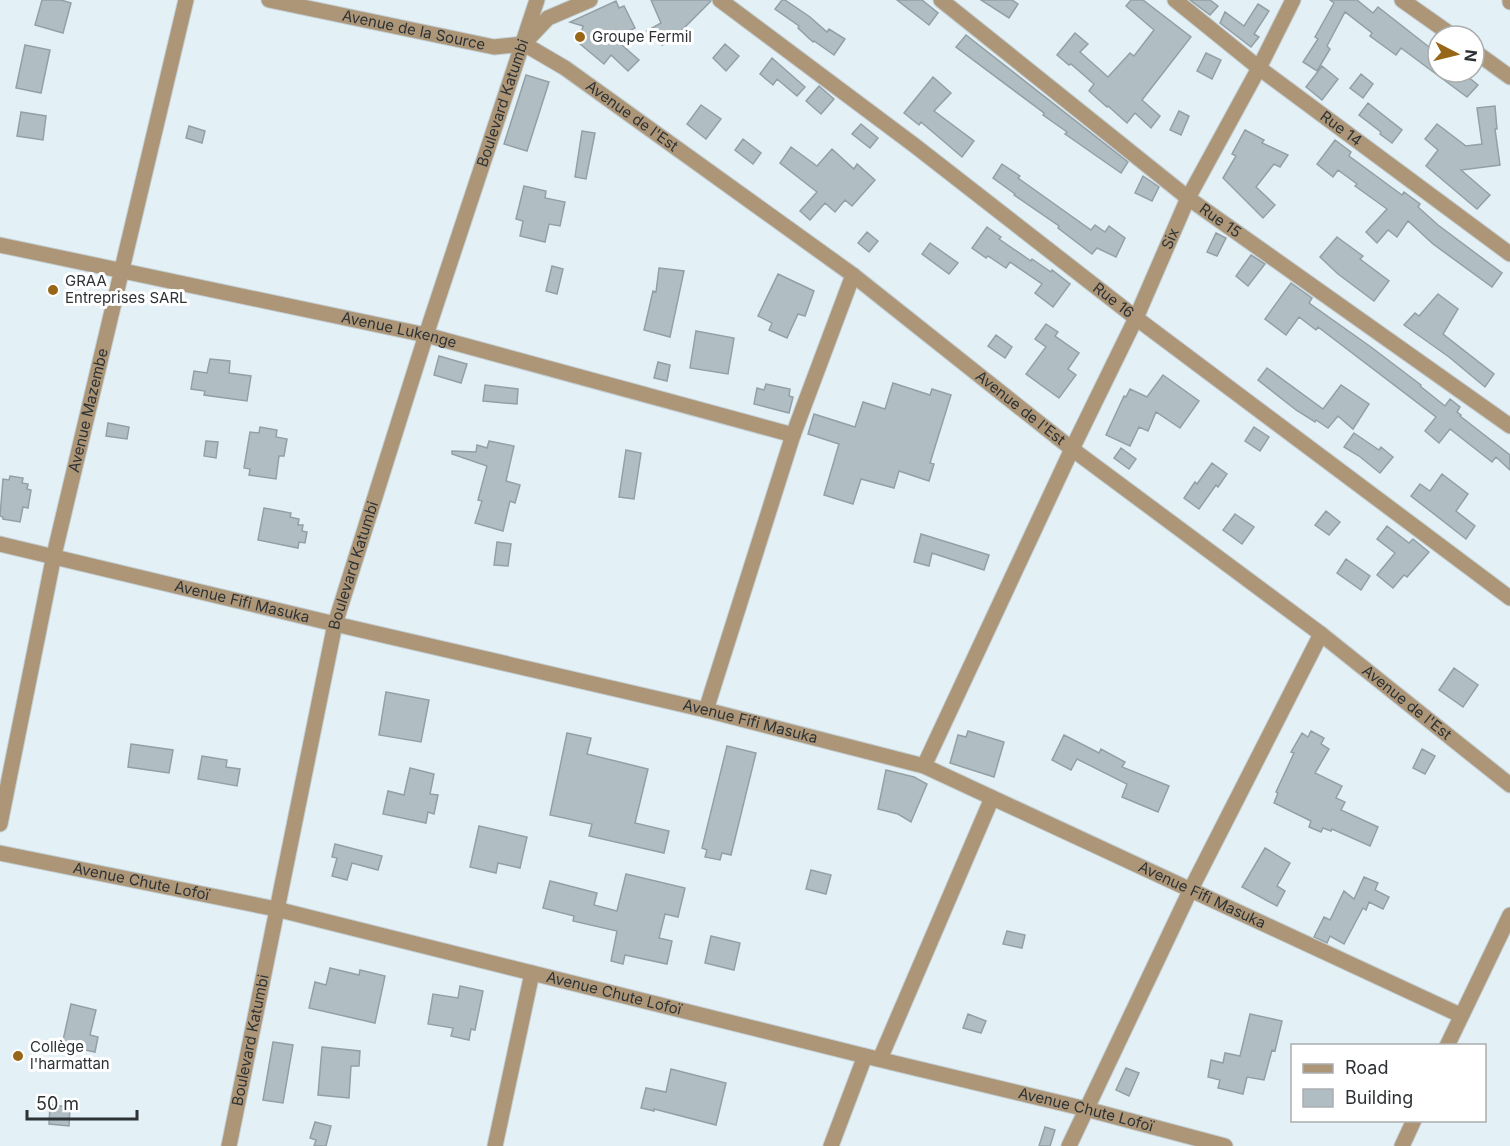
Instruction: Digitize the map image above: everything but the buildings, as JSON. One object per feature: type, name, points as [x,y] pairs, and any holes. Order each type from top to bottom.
[{"type":"street","name":"Avenue Mazembe","points":[[0,824],[54,555],[186,0]]},
{"type":"street","name":"Avenue de la Source","points":[[268,0],[494,46],[524,44]]},
{"type":"street","name":"Boulevard Katumbi","points":[[229,1146],[335,624],[426,335],[537,0]]},
{"type":"street","points":[[524,44],[548,18],[590,0]]},
{"type":"street","name":"Rue 16","points":[[720,0],[914,145],[1136,318],[1510,598]]},
{"type":"street","name":"Rue 15","points":[[941,0],[1188,198],[1510,426]]},
{"type":"street","name":"Rue 14","points":[[1174,0],[1259,68],[1510,254]]},
{"type":"street","name":"Six","points":[[924,766],[1072,449],[1136,318],[1188,198],[1259,68],[1293,0]]},
{"type":"street","points":[[1402,0],[1436,24]]},
{"type":"street","name":"Avenue de l'Est","points":[[524,44],[565,68],[853,275],[1072,449],[1321,634],[1510,785]]},
{"type":"street","points":[[1486,60],[1510,77]]},
{"type":"street","name":"Avenue Lukenge","points":[[0,245],[426,335],[793,435]]},
{"type":"street","points":[[706,710],[793,435],[853,275]]},
{"type":"street","name":"Avenue Fifi Masuka","points":[[0,544],[706,710],[924,766],[1460,1015]]},
{"type":"street","points":[[1069,1146],[1190,891],[1321,634]]},
{"type":"street","points":[[880,1059],[992,798]]},
{"type":"street","name":"Avenue Chute Lofoï","points":[[0,853],[276,909],[1086,1109],[1225,1146]]},
{"type":"street","points":[[1448,1044],[1510,915]]},
{"type":"street","points":[[495,1146],[532,973]]},
{"type":"street","points":[[831,1146],[865,1056]]},
{"type":"street","points":[[1402,1146],[1413,1122]]},
{"type":"place","name":"Groupe Fermil","points":[[580,37]]},
{"type":"place","name":"GRAA Entreprises SARL","points":[[53,290]]},
{"type":"place","name":"Collège l'harmattan","points":[[18,1056]]}]
